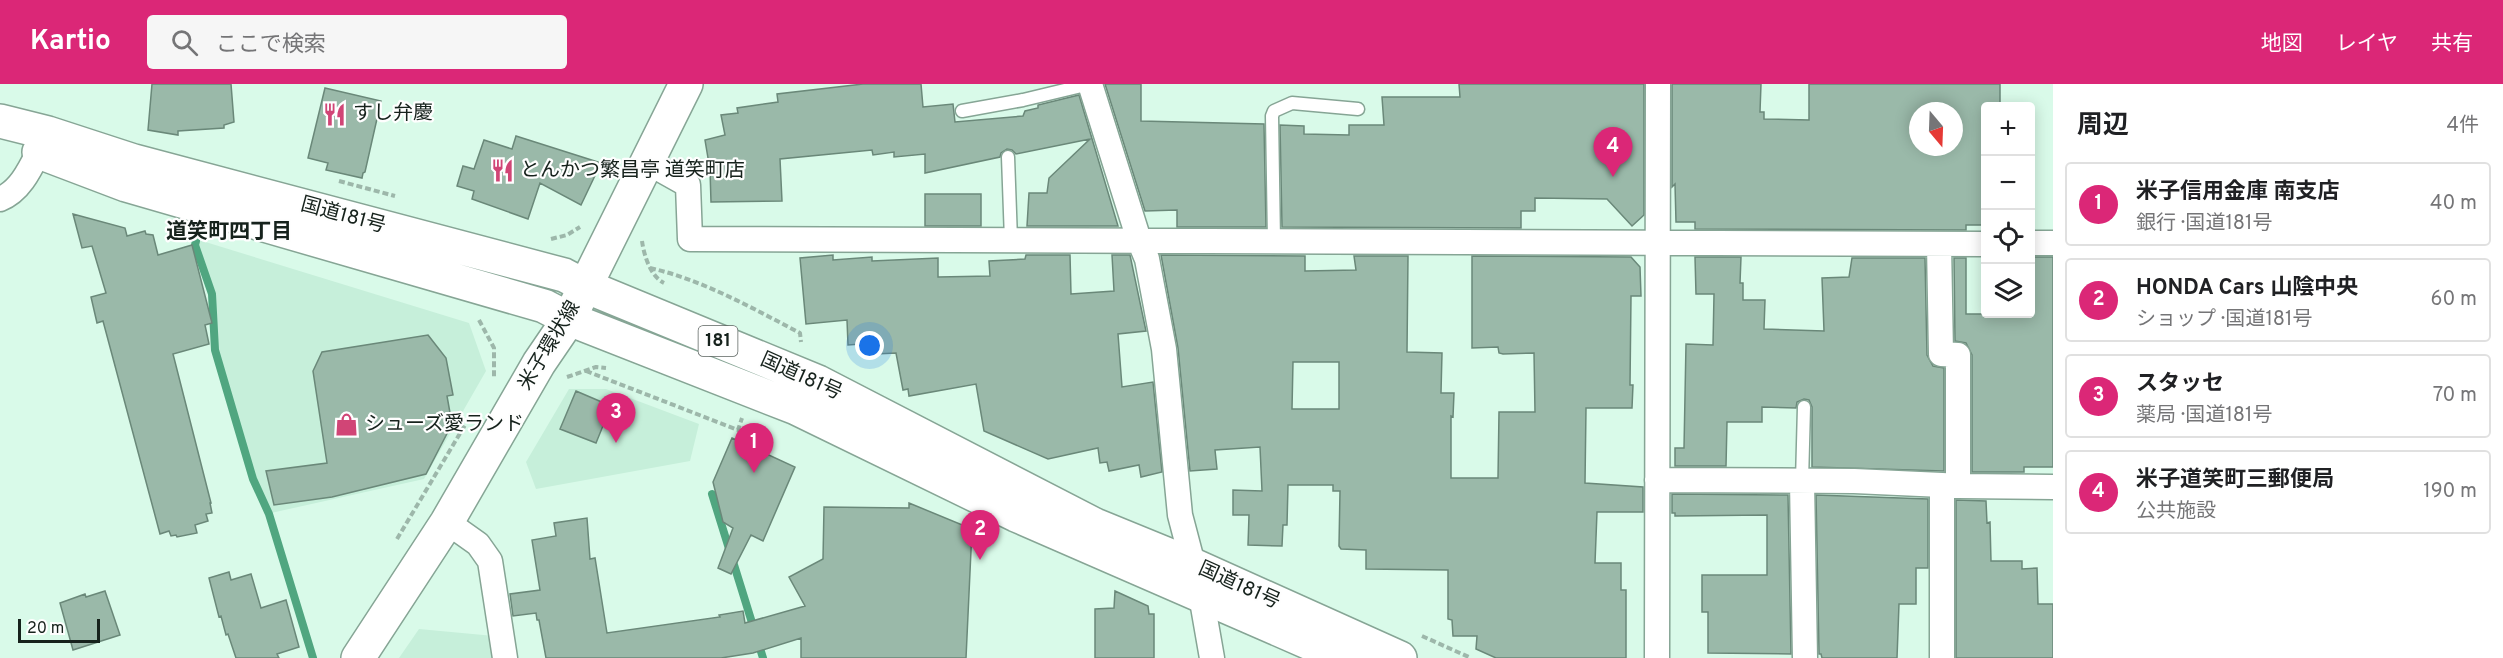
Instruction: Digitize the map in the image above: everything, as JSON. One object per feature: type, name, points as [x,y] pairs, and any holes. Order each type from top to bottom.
[{"type":"main road","name":"米子環状線","points":[[358,658],[447,522],[539,363],[569,319],[686,84]]},
{"type":"main road","name":"国道181号","points":[[0,121],[146,191],[544,306],[569,319],[796,408],[1016,515],[1197,580],[1400,658]]},
{"type":"main road","name":"国道181号","points":[[0,140],[43,142],[146,164],[564,275],[585,286],[818,382],[1095,525],[1344,658]]},
{"type":"street","points":[[1657,658],[1658,84]]},
{"type":"street","points":[[1086,86],[1147,259],[1164,349],[1179,515],[1197,580],[1212,658]]},
{"type":"street","points":[[0,200],[17,189],[43,142]]},
{"type":"street","points":[[647,162],[688,185],[690,239],[1981,244]]},
{"type":"street","points":[[2035,243],[2053,243]]},
{"type":"street","points":[[1939,244],[1941,354],[1958,355],[1942,658]]},
{"type":"street","points":[[1657,480],[1854,481],[1950,486],[2053,487]]},
{"type":"street","points":[[1802,481],[1805,658]]},
{"type":"street","points":[[447,522],[478,544],[490,561],[505,658]]},
{"type":"lane","points":[[962,111],[1086,86]]},
{"type":"lane","points":[[1274,241],[1272,116],[1274,111],[1285,104],[1292,103],[1358,109]]},
{"type":"lane","points":[[1008,157],[1011,240]]},
{"type":"lane","points":[[1802,481],[1804,407]]},
{"type":"path","points":[[330,179],[395,197]]},
{"type":"path","points":[[545,240],[567,235],[580,227],[586,219]]},
{"type":"path","points":[[641,237],[650,268],[659,281],[670,286]]},
{"type":"path","points":[[650,268],[667,272],[728,296],[800,333],[802,348]]},
{"type":"path","points":[[475,316],[481,322],[494,348],[495,377],[488,387]]},
{"type":"path","points":[[560,381],[584,370],[596,367],[608,368]]},
{"type":"path","points":[[584,370],[738,430],[743,417]]},
{"type":"path","points":[[392,548],[470,417]]},
{"type":"shaded area","name":"シューズ愛ランド","points":[[199,240],[469,323],[486,371],[424,479],[271,513],[255,479],[218,351],[215,293],[196,246]]},
{"type":"shaded area","points":[[569,389],[606,389],[699,424],[690,461],[536,489],[526,462]]},
{"type":"shaded area","points":[[419,629],[494,636],[497,658],[399,658]]},
{"type":"building","points":[[152,84],[231,84],[234,122],[224,125],[224,128],[178,131],[178,135],[148,130]]},
{"type":"building","points":[[863,84],[921,84],[923,107],[953,104],[955,122],[1023,116],[1025,111],[1038,108],[1038,105],[1079,95],[1118,226],[1027,226],[1029,193],[1047,193],[1049,178],[1090,139],[1016,154],[1007,149],[1001,153],[1000,157],[925,173],[925,154],[894,157],[894,152],[873,155],[872,150],[780,159],[782,201],[711,202],[710,170],[705,140],[725,135],[721,115],[738,113],[737,108],[778,102],[777,94]]},
{"type":"building","points":[[1105,84],[1141,84],[1141,121],[1264,124],[1266,227],[1177,227],[1177,210],[1145,211]]},
{"type":"building","points":[[1459,84],[1644,84],[1644,215],[1632,226],[1607,199],[1535,198],[1535,211],[1521,211],[1521,228],[1282,227],[1280,125],[1304,126],[1304,134],[1349,135],[1349,125],[1384,125],[1382,97],[1460,97]]},
{"type":"building","points":[[1672,84],[1761,84],[1760,112],[1764,112],[1764,119],[1809,120],[1809,84],[2000,84],[2000,102],[1981,102],[1981,225],[1966,225],[1966,230],[1695,229],[1695,222],[1676,222],[1675,184],[1672,187]]},
{"type":"building","points":[[325,88],[381,101],[362,178],[326,170],[328,163],[308,158]]},
{"type":"building","points":[[516,136],[601,163],[581,205],[540,183],[528,219],[472,199],[474,191],[457,186],[463,166],[474,169],[484,140],[512,149]]},
{"type":"building","points":[[925,194],[981,194],[981,226],[925,226]]},
{"type":"building","points":[[73,214],[125,228],[127,236],[145,231],[146,234],[153,235],[158,255],[192,245],[212,323],[205,325],[209,344],[173,354],[211,503],[212,513],[206,514],[208,521],[195,525],[197,533],[177,537],[176,535],[171,536],[169,531],[160,534],[103,321],[97,323],[91,297],[106,293],[92,246],[82,248]]},
{"type":"building","points":[[833,255],[833,260],[872,257],[872,261],[938,258],[938,277],[990,276],[989,261],[1025,259],[1026,255],[1070,255],[1071,294],[1114,291],[1112,255],[1130,255],[1146,331],[1118,334],[1122,387],[1153,382],[1162,472],[1141,477],[1139,465],[1109,471],[1107,462],[1100,463],[1098,448],[1048,459],[984,431],[976,384],[909,396],[908,389],[903,390],[896,353],[876,354],[875,343],[848,345],[847,320],[806,324],[800,258]]},
{"type":"building","points":[[1161,255],[1305,256],[1305,271],[1356,270],[1354,256],[1408,256],[1407,352],[1442,353],[1441,393],[1454,393],[1453,417],[1451,416],[1451,478],[1498,478],[1499,412],[1535,412],[1534,353],[1503,354],[1499,353],[1498,347],[1472,348],[1472,256],[1631,257],[1640,267],[1641,296],[1631,296],[1632,408],[1586,408],[1585,483],[1643,487],[1643,512],[1597,512],[1595,563],[1621,563],[1621,590],[1626,590],[1626,658],[1496,658],[1476,649],[1477,636],[1453,636],[1452,620],[1448,619],[1448,570],[1366,569],[1366,550],[1341,549],[1339,546],[1340,491],[1333,491],[1333,485],[1288,485],[1287,525],[1283,525],[1282,546],[1248,545],[1249,515],[1233,515],[1233,490],[1262,491],[1260,447],[1215,450],[1217,469],[1190,471],[1178,348]],"holes":[[[1293,362],[1339,362],[1339,409],[1292,409]]]},
{"type":"building","points":[[1695,257],[1741,257],[1740,283],[1743,283],[1743,300],[1765,300],[1764,329],[1824,331],[1822,278],[1849,277],[1852,258],[1925,258],[1927,355],[1933,366],[1944,368],[1944,471],[1812,467],[1812,407],[1809,400],[1804,399],[1797,402],[1796,408],[1762,407],[1762,422],[1727,422],[1726,466],[1675,466],[1675,448],[1684,448],[1686,344],[1713,345],[1714,294],[1696,294]]},
{"type":"building","points":[[2035,257],[2053,257],[2053,467],[2024,467],[2024,472],[1972,472],[1972,355],[1966,343],[1955,341],[1954,258],[1966,258],[1966,314],[1981,314],[1981,318],[2035,318]]},
{"type":"building","points":[[428,335],[446,358],[453,395],[447,396],[452,424],[426,474],[332,497],[274,505],[266,471],[327,463],[313,371],[322,352]]},
{"type":"building","points":[[576,391],[611,406],[596,443],[560,429]]},
{"type":"building","points":[[732,438],[795,467],[763,541],[751,535],[731,574],[718,568],[733,528],[723,522],[713,482]]},
{"type":"building","points":[[1672,494],[1788,495],[1791,654],[1708,653],[1708,612],[1702,612],[1702,575],[1767,575],[1767,515],[1675,516],[1675,513],[1672,513]]},
{"type":"building","points":[[1816,495],[1928,499],[1928,568],[1916,568],[1916,604],[1899,604],[1897,658],[1822,658],[1819,654]]},
{"type":"building","points":[[1956,500],[1986,501],[1987,523],[1990,522],[1991,561],[2022,561],[2022,569],[2037,568],[2038,604],[2053,604],[2053,658],[1956,658]]},
{"type":"building","points":[[909,503],[972,529],[966,658],[801,658],[801,638],[753,653],[721,658],[546,658],[536,613],[513,616],[510,594],[540,590],[532,540],[556,536],[554,523],[587,518],[590,559],[595,558],[607,633],[720,617],[719,615],[743,611],[745,623],[805,606],[789,577],[823,559],[824,507],[909,508]]},
{"type":"building","points":[[229,572],[231,580],[251,574],[261,608],[286,600],[299,647],[277,654],[279,658],[236,658],[221,616],[219,617],[209,578]]},
{"type":"building","points":[[105,591],[120,635],[73,650],[60,603],[85,594],[86,597]]},
{"type":"building","points":[[1115,591],[1148,606],[1149,614],[1154,614],[1154,658],[1095,658],[1095,609],[1114,608]]},
{"type":"waterway","points":[[196,241],[195,245],[212,294],[215,350],[253,479],[269,514],[313,658]]},
{"type":"waterway","points":[[712,494],[763,658]]},
{"type":"place","name":"すし弁慶","points":[[335,114]]},
{"type":"place","name":"とんかつ繁昌亭 道笑町店","points":[[502,171]]},
{"type":"place","name":"米子道笑町三郵便局","points":[[1613,177]]},
{"type":"place","name":"シューズ愛ランド","points":[[347,425]]},
{"type":"place","name":"スタッセ","points":[[616,443]]},
{"type":"place","name":"米子信用金庫 南支店","points":[[754,473]]},
{"type":"place","name":"HONDA Cars 山陰中央","points":[[980,560]]},
{"type":"district","name":"道笑町四丁目","points":[[229,232]]}]
